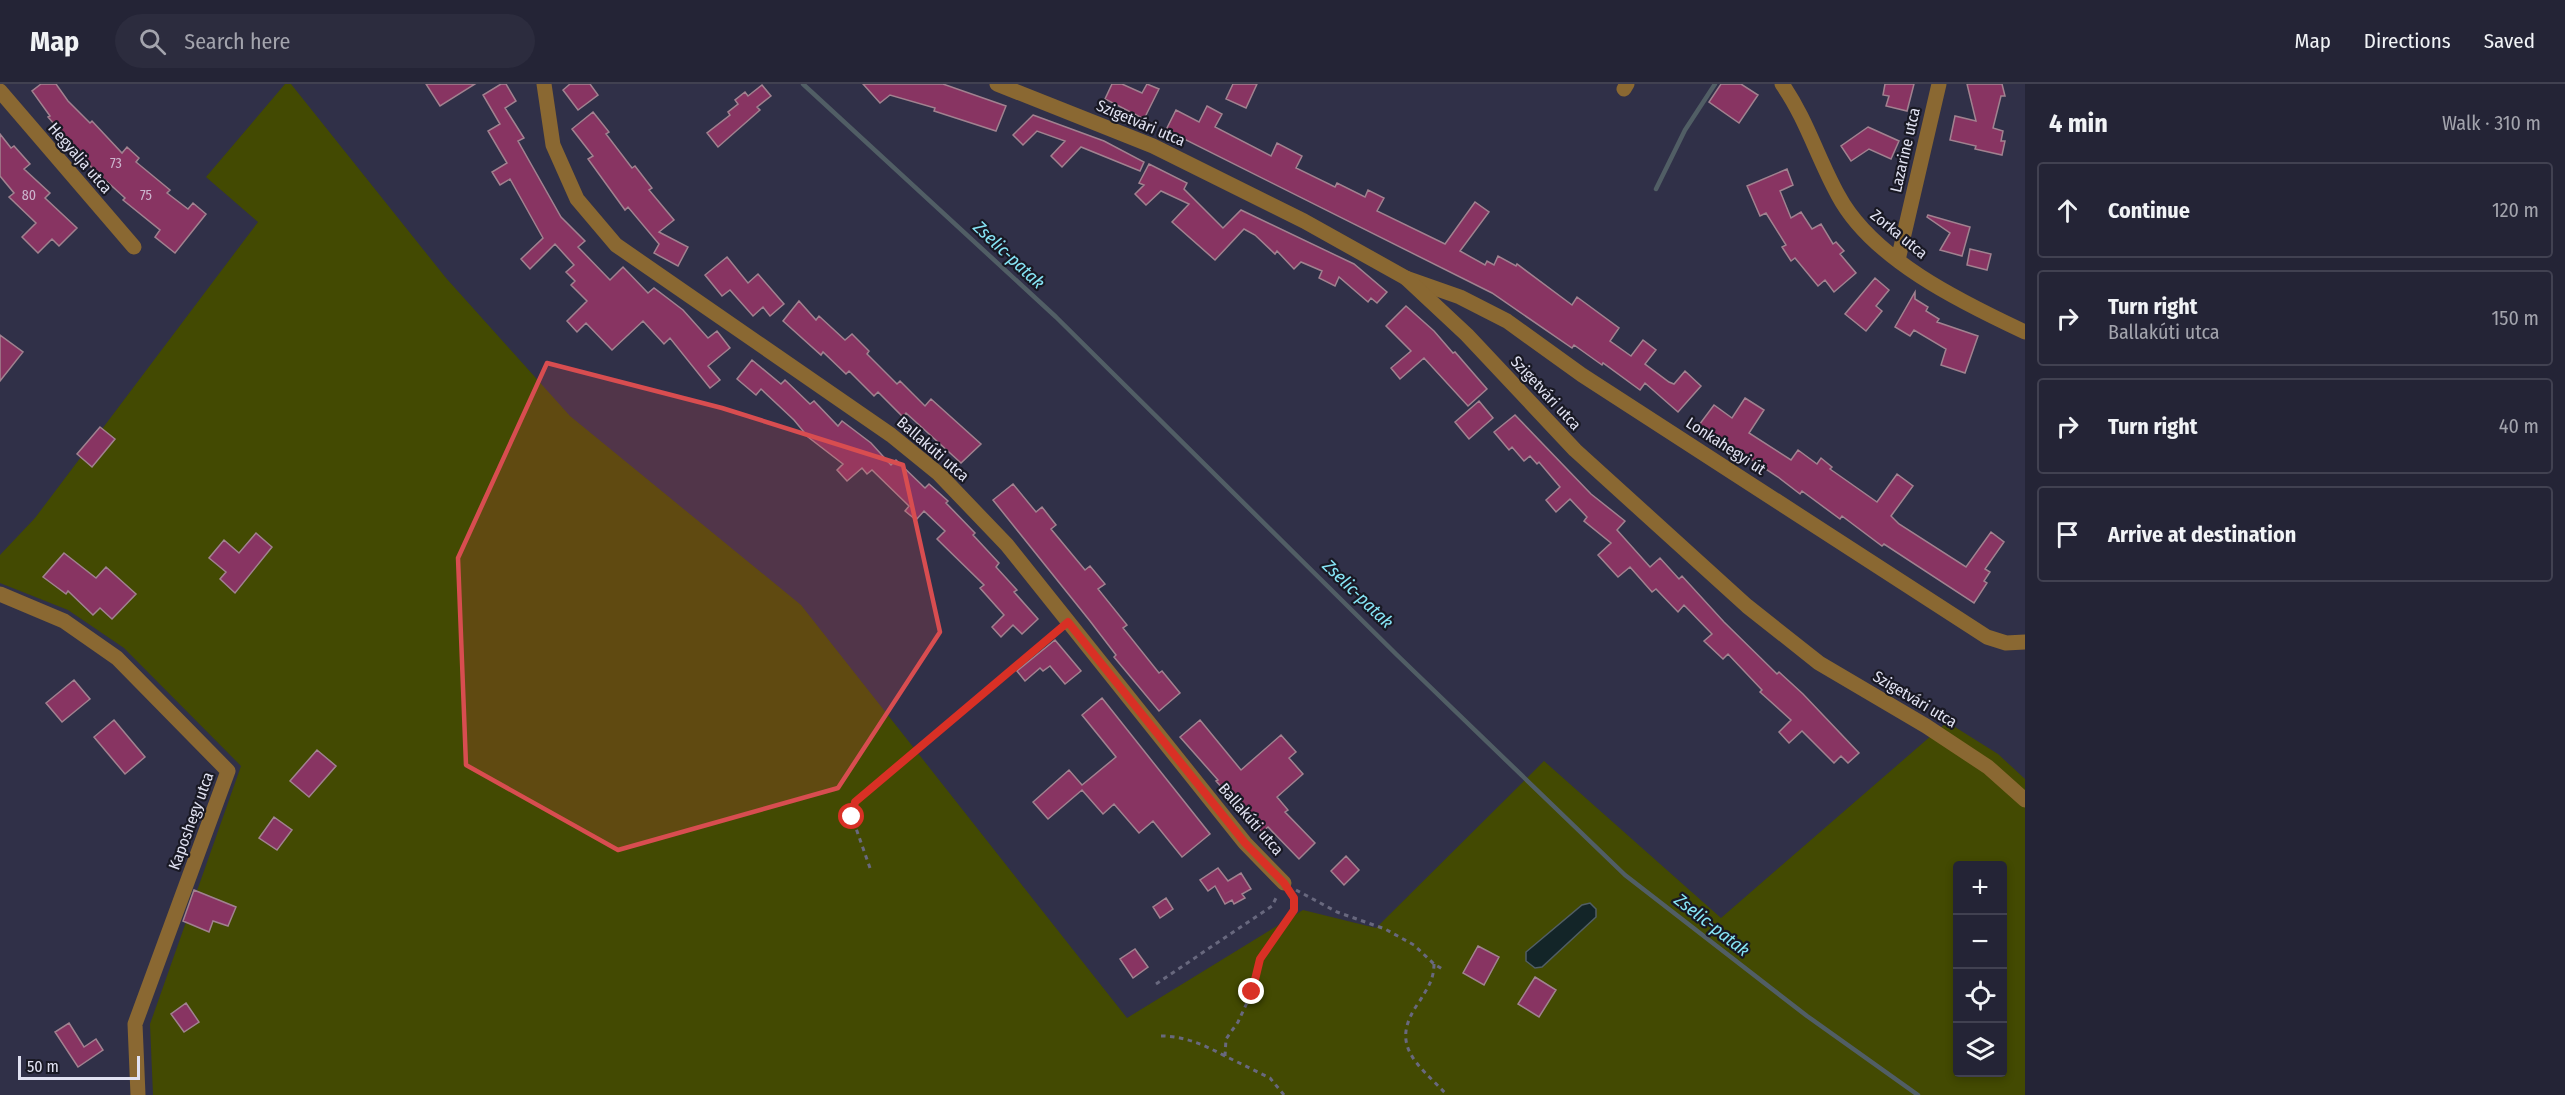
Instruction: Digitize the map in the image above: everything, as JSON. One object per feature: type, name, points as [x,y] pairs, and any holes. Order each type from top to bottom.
[{"type":"street","name":"Ballakúti utca","points":[[544,84],[553,145],[577,199],[616,245],[891,435],[939,474],[1007,545],[1245,843],[1284,883]]},
{"type":"street","name":"Szigetvári utca","points":[[997,84],[1153,146],[1304,221],[1406,278],[1467,335],[1575,450],[1747,606],[1819,663],[1926,726],[1988,766],[2025,800]]},
{"type":"street","name":"Zorka utca","points":[[1782,84],[1790,94],[1838,196],[1859,226],[1898,260],[1940,288],[2025,332]]},
{"type":"street","name":"Lazarine utca","points":[[1898,260],[1939,84]]},
{"type":"street","name":"Hegyalja utca","points":[[0,91],[134,247]]},
{"type":"street","name":"Lonkahegyi út","points":[[1406,278],[1460,297],[1507,321],[1582,375],[1987,637],[2006,643],[2025,642]]},
{"type":"street","name":"Kaposhegy utca","points":[[0,594],[64,621],[117,658],[228,771],[135,1024],[138,1095]]},
{"type":"path","points":[[870,868],[852,817],[855,802],[1068,622]]},
{"type":"path","points":[[1284,883],[1337,912],[1385,929],[1414,945],[1444,970]]},
{"type":"path","points":[[1156,984],[1272,906],[1284,883]]},
{"type":"path","points":[[1225,1056],[1226,1039],[1238,1022],[1252,992],[1260,959],[1294,910],[1294,898],[1284,883]]},
{"type":"path","points":[[1434,964],[1434,976],[1407,1019],[1404,1036],[1411,1056],[1447,1095]]},
{"type":"path","points":[[1161,1036],[1176,1036],[1200,1043],[1270,1078],[1284,1095]]},
{"type":"highlighted area","points":[[547,363],[722,408],[903,465],[940,632],[838,788],[618,850],[466,765],[458,558]]},
{"type":"green space","points":[[285,84],[291,84],[446,278],[570,416],[801,605],[1127,1018],[1303,910],[1376,928],[1544,761],[1721,918],[1947,722],[1998,754],[2025,779],[2025,1095],[153,1095],[150,1024],[241,766],[124,648],[68,610],[0,583],[0,555],[35,518],[258,222],[206,177]]},
{"type":"shaded area","points":[[1590,903],[1596,909],[1596,917],[1542,967],[1535,968],[1526,961],[1526,952],[1582,905]]},
{"type":"building","points":[[41,84],[56,84],[68,101],[90,123],[92,121],[122,153],[127,147],[139,158],[136,162],[170,190],[167,193],[188,209],[193,203],[206,214],[175,253],[155,237],[160,230],[123,200],[125,198],[92,168],[48,117],[50,116],[32,91]]},
{"type":"building","points":[[426,84],[475,84],[440,106]]},
{"type":"building","points":[[501,84],[506,84],[516,101],[505,108],[524,138],[518,141],[561,217],[585,241],[578,247],[610,280],[623,267],[648,293],[654,288],[683,310],[708,338],[717,331],[730,348],[708,366],[720,380],[710,388],[670,338],[664,344],[643,321],[612,350],[586,323],[577,332],[567,321],[587,301],[571,285],[575,281],[566,272],[574,265],[555,244],[530,269],[521,259],[543,238],[510,179],[500,185],[492,172],[507,163],[488,131],[500,124],[483,95]]},
{"type":"building","points":[[570,84],[590,84],[598,95],[578,110],[563,90]]},
{"type":"building","points":[[863,84],[943,84],[1006,106],[996,131],[934,111],[935,108],[890,95],[880,103]]},
{"type":"building","points":[[1112,84],[1122,84],[1142,93],[1147,84],[1159,89],[1144,119],[1105,99]]},
{"type":"building","points":[[1233,84],[1257,84],[1246,108],[1226,99]]},
{"type":"building","points":[[1721,84],[1741,84],[1758,95],[1739,123],[1709,102]]},
{"type":"building","points":[[1885,84],[1914,84],[1907,111],[1886,106],[1889,96],[1883,95]]},
{"type":"building","points":[[1967,84],[2002,84],[2005,96],[2001,96],[1993,128],[2003,131],[2001,141],[2005,141],[2002,155],[1950,140],[1955,116],[1976,121]]},
{"type":"building","points":[[762,85],[771,96],[757,107],[760,110],[718,147],[707,133],[730,115],[728,112],[738,104],[735,100],[745,92],[748,96]]},
{"type":"building","points":[[1207,106],[1222,114],[1215,127],[1271,156],[1277,143],[1302,156],[1296,168],[1335,187],[1337,183],[1365,197],[1368,190],[1384,198],[1377,211],[1445,244],[1475,202],[1489,212],[1460,251],[1485,265],[1487,261],[1494,265],[1498,256],[1516,266],[1517,264],[1572,305],[1577,297],[1619,328],[1610,341],[1631,356],[1643,340],[1656,350],[1645,364],[1674,384],[1685,371],[1701,386],[1678,412],[1645,383],[1640,390],[1603,363],[1602,365],[1574,345],[1572,348],[1492,293],[1166,130],[1176,110],[1199,122]]},
{"type":"building","points":[[593,112],[609,132],[606,134],[632,168],[635,166],[652,188],[649,190],[674,220],[659,232],[688,247],[678,266],[654,253],[659,244],[628,207],[625,210],[588,159],[593,156],[572,129]]},
{"type":"building","points":[[1033,115],[1104,141],[1144,162],[1140,171],[1081,147],[1062,167],[1051,156],[1065,141],[1037,131],[1023,145],[1013,135]]},
{"type":"building","points":[[1868,127],[1899,141],[1891,159],[1869,149],[1851,161],[1841,146]]},
{"type":"building","points":[[0,134],[11,148],[14,146],[30,164],[24,169],[50,193],[45,198],[77,228],[59,246],[52,239],[38,253],[22,237],[36,223],[9,197],[14,193],[0,176]]},
{"type":"building","points":[[1149,164],[1187,183],[1184,189],[1223,228],[1241,210],[1354,264],[1387,292],[1377,303],[1371,298],[1368,302],[1339,277],[1335,286],[1319,278],[1322,271],[1301,262],[1294,269],[1277,251],[1275,254],[1255,235],[1244,229],[1215,260],[1172,222],[1189,204],[1161,191],[1146,205],[1135,194],[1144,185],[1139,183]]},
{"type":"building","points":[[1787,169],[1793,185],[1780,191],[1791,218],[1801,212],[1812,229],[1821,224],[1833,244],[1836,242],[1844,251],[1840,254],[1856,273],[1834,292],[1825,280],[1818,286],[1795,258],[1791,261],[1782,247],[1786,245],[1766,213],[1760,216],[1747,186]]},
{"type":"building","points":[[1928,215],[1970,227],[1962,256],[1940,250],[1950,233],[1927,217]]},
{"type":"building","points":[[1970,249],[1991,254],[1987,270],[1967,265]]},
{"type":"building","points":[[727,257],[748,283],[758,274],[784,304],[770,316],[763,307],[753,316],[730,290],[722,296],[705,275]]},
{"type":"building","points":[[1875,278],[1889,290],[1876,306],[1882,311],[1866,331],[1845,314]]},
{"type":"building","points":[[1915,292],[1915,299],[1928,307],[1926,311],[1939,319],[1937,322],[1978,336],[1965,373],[1941,365],[1946,349],[1914,330],[1910,336],[1895,327]]},
{"type":"building","points":[[799,301],[816,320],[819,316],[845,340],[852,334],[869,351],[867,354],[897,384],[900,381],[925,406],[931,399],[981,444],[961,463],[906,413],[903,417],[878,392],[874,396],[849,371],[846,374],[823,352],[821,355],[783,321]]},
{"type":"building","points":[[1406,306],[1434,331],[1453,353],[1455,352],[1487,389],[1468,406],[1424,358],[1400,379],[1391,368],[1411,351],[1386,326]]},
{"type":"building","points":[[0,335],[23,352],[0,381]]},
{"type":"building","points":[[752,360],[781,384],[785,380],[810,404],[814,401],[838,426],[842,421],[871,443],[891,465],[896,460],[925,488],[929,484],[948,501],[946,503],[975,533],[973,535],[999,563],[996,567],[1017,590],[1014,592],[1038,619],[1022,634],[1013,625],[1001,637],[992,627],[1004,615],[980,588],[984,585],[937,539],[945,531],[924,511],[916,520],[905,511],[909,506],[872,470],[867,474],[862,468],[847,481],[837,470],[843,464],[808,437],[794,420],[761,389],[756,395],[737,379]]},
{"type":"building","points":[[1745,398],[1764,410],[1749,433],[1791,460],[1798,450],[1817,464],[1821,458],[1832,467],[1830,469],[1877,502],[1897,474],[1913,486],[1891,516],[1899,524],[1966,567],[1991,532],[2004,542],[1985,569],[1990,572],[1984,581],[1987,583],[1974,603],[1884,544],[1882,546],[1842,516],[1840,519],[1802,491],[1800,494],[1699,425],[1714,405],[1732,418]]},
{"type":"building","points":[[1479,401],[1493,418],[1469,439],[1455,422]]},
{"type":"building","points":[[1515,415],[1591,494],[1625,521],[1617,530],[1650,567],[1660,558],[1679,579],[1682,576],[1724,622],[1777,674],[1779,672],[1803,694],[1859,753],[1848,763],[1841,756],[1834,763],[1802,731],[1789,743],[1779,732],[1791,720],[1760,692],[1762,690],[1728,654],[1723,659],[1704,641],[1712,634],[1684,605],[1678,612],[1656,589],[1652,592],[1630,567],[1618,577],[1598,555],[1611,543],[1584,521],[1587,517],[1570,499],[1556,512],[1546,500],[1560,487],[1539,462],[1537,464],[1530,456],[1524,461],[1512,447],[1509,450],[1494,432]]},
{"type":"building","points":[[100,427],[115,439],[92,467],[77,454]]},
{"type":"building","points":[[1013,484],[1036,512],[1042,507],[1056,525],[1051,529],[1085,570],[1090,566],[1105,584],[1098,589],[1127,625],[1123,628],[1159,673],[1162,671],[1180,693],[1159,711],[1114,657],[1116,655],[1090,621],[993,500]]},
{"type":"building","points":[[256,533],[272,547],[235,593],[220,579],[226,572],[209,558],[224,540],[239,553]]},
{"type":"building","points":[[64,553],[96,578],[106,567],[136,594],[112,619],[100,608],[93,615],[68,591],[66,594],[43,577]]},
{"type":"building","points":[[1055,640],[1081,671],[1065,684],[1050,666],[1043,671],[1040,668],[1025,681],[1017,671]]},
{"type":"building","points":[[74,680],[90,699],[62,722],[46,703]]},
{"type":"building","points":[[1102,698],[1210,834],[1182,857],[1153,821],[1139,833],[1114,804],[1103,814],[1082,790],[1048,819],[1033,802],[1069,770],[1082,785],[1116,757],[1082,715]]},
{"type":"building","points":[[114,720],[145,757],[125,774],[94,737]]},
{"type":"building","points":[[1200,720],[1241,770],[1281,735],[1296,752],[1289,758],[1303,774],[1277,797],[1288,810],[1285,812],[1315,843],[1299,859],[1268,827],[1262,832],[1180,737]]},
{"type":"building","points":[[317,750],[336,766],[309,797],[290,781]]},
{"type":"building","points":[[274,817],[292,830],[277,850],[259,838]]},
{"type":"building","points":[[1346,856],[1359,870],[1344,885],[1331,871]]},
{"type":"building","points":[[1218,868],[1228,881],[1241,873],[1251,889],[1242,894],[1245,898],[1234,904],[1232,900],[1225,904],[1215,886],[1208,891],[1200,880]]},
{"type":"building","points":[[194,890],[236,907],[228,926],[213,921],[209,932],[183,921]]},
{"type":"building","points":[[1166,898],[1173,909],[1160,918],[1153,907]]},
{"type":"building","points":[[1478,946],[1499,957],[1484,985],[1463,973]]},
{"type":"building","points":[[1135,949],[1148,967],[1133,978],[1120,959]]},
{"type":"building","points":[[1535,977],[1556,990],[1539,1017],[1518,1004]]},
{"type":"building","points":[[186,1003],[199,1022],[184,1032],[171,1014]]},
{"type":"building","points":[[69,1023],[84,1047],[96,1039],[103,1050],[78,1067],[55,1032]]},
{"type":"waterway","name":"Zselic-patak","points":[[803,84],[1056,317],[1396,654],[1625,875],[1807,1016],[1918,1095]]},
{"type":"waterway","points":[[1656,189],[1685,130],[1715,84]]},
{"type":"route","points":[[852,817],[855,802],[1068,622],[1245,843],[1284,883],[1294,898],[1294,910],[1260,959],[1252,992]]}]
